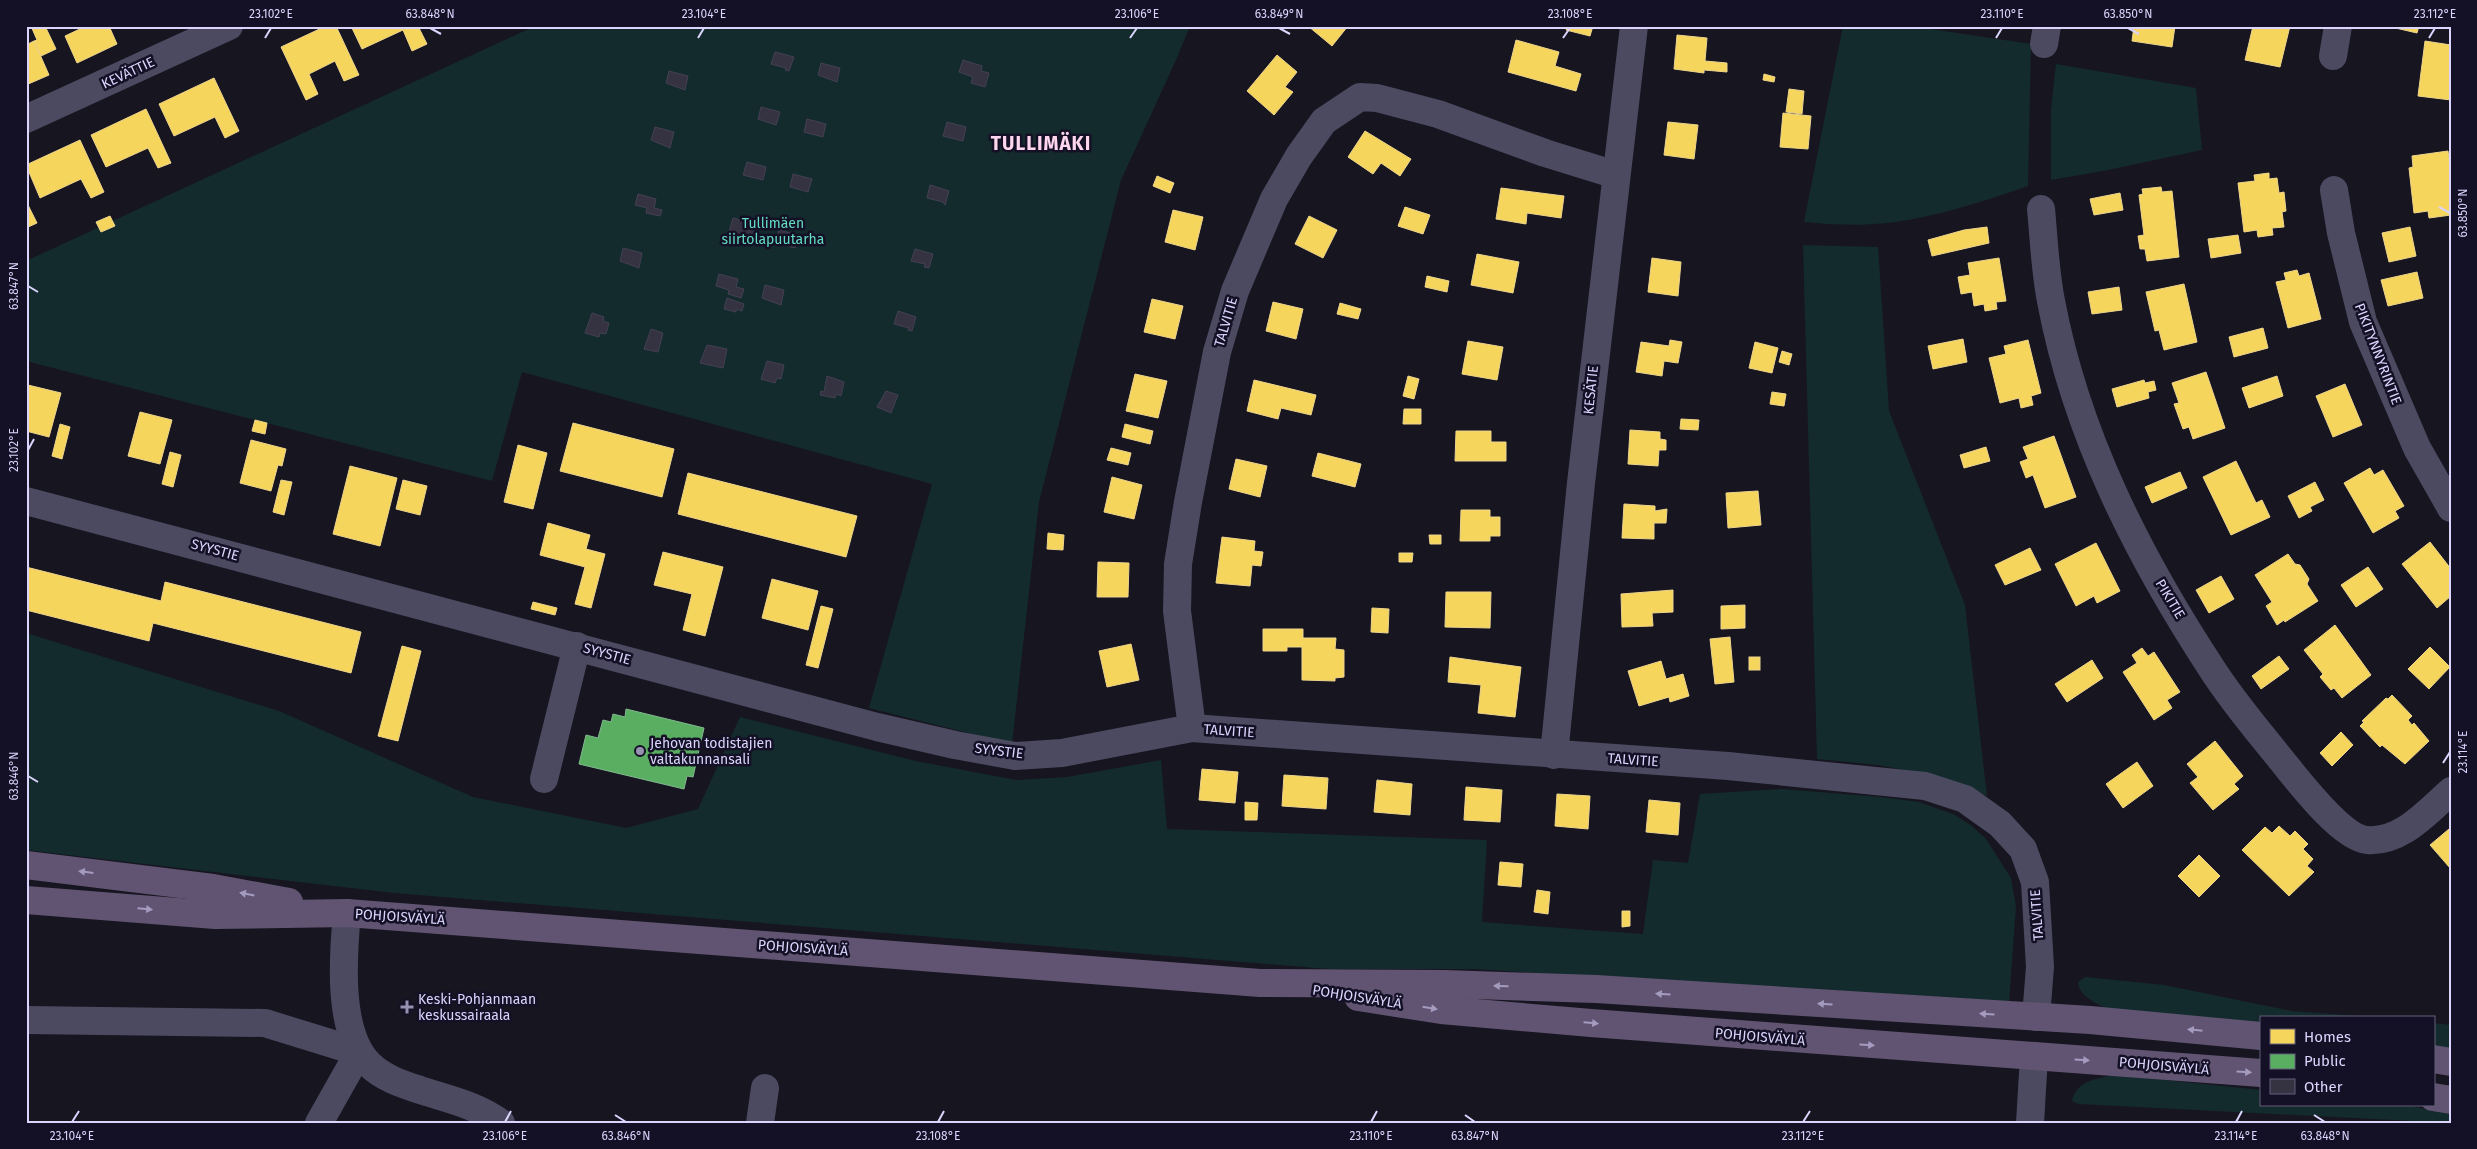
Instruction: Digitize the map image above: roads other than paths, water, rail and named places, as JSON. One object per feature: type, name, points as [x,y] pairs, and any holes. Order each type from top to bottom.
[{"type":"main road","name":"POHJOISVÄYLÄ","points":[[26,865],[213,888],[347,913]]},
{"type":"main road","name":"POHJOISVÄYLÄ","points":[[26,900],[215,915],[347,913],[1260,983],[1444,984],[1596,990],[2036,1017],[2260,1036]]},
{"type":"main road","name":"POHJOISVÄYLÄ","points":[[1260,983],[1441,1010],[2260,1073]]},
{"type":"main road","points":[[2034,1056],[2036,1017]]},
{"type":"main road","points":[[2434,1059],[2451,1062]]},
{"type":"main road","points":[[2434,1097],[2451,1100]]},
{"type":"street","name":"KEVÄTTIE","points":[[26,119],[229,26]]},
{"type":"street","name":"KESÄTIE","points":[[1554,754],[1581,483],[1634,26]]},
{"type":"street","points":[[2333,56],[2338,26]]},
{"type":"street","name":"TALVITIE","points":[[1616,175],[1545,153],[1438,114],[1377,98],[1360,97],[1324,121],[1299,156],[1274,199],[1235,290],[1217,352],[1178,564],[1177,611],[1192,728],[1857,777],[1925,786],[1966,799],[2000,824],[2023,849],[2035,882],[2040,967],[2036,1017]]},
{"type":"street","name":"PIKITYNNYRINTIE","points":[[2334,190],[2341,233],[2363,322],[2417,448],[2451,508]]},
{"type":"street","name":"PIKITIE","points":[[2041,209],[2051,300],[2078,404],[2094,451],[2125,519],[2212,670],[2293,774],[2323,808],[2341,827],[2365,840],[2390,839],[2417,821],[2451,791]]},
{"type":"street","name":"SYYSTIE","points":[[26,501],[877,727],[954,745],[1015,756],[1062,753],[1192,728]]},
{"type":"street","points":[[544,779],[577,646]]},
{"type":"street","points":[[347,913],[344,977],[350,1026],[359,1052],[381,1074],[413,1088],[471,1106],[502,1123]]},
{"type":"street","points":[[26,1020],[265,1023],[359,1052]]},
{"type":"street","points":[[319,1123],[359,1052]]},
{"type":"street","points":[[2030,1123],[2034,1056]]},
{"type":"street","points":[[760,1123],[765,1088]]},
{"type":"place","name":"Jehovan todistajien valtakunnansali","points":[[640,751]]},
{"type":"place","name":"Keski-Pohjanmaan keskussairaala","points":[[407,1007]]},
{"type":"district","name":"TULLIMÄKI","points":[[1041,143]]},
{"type":"park label","name":"Tullimäen siirtolapuutarha","points":[[773,232]]}]
